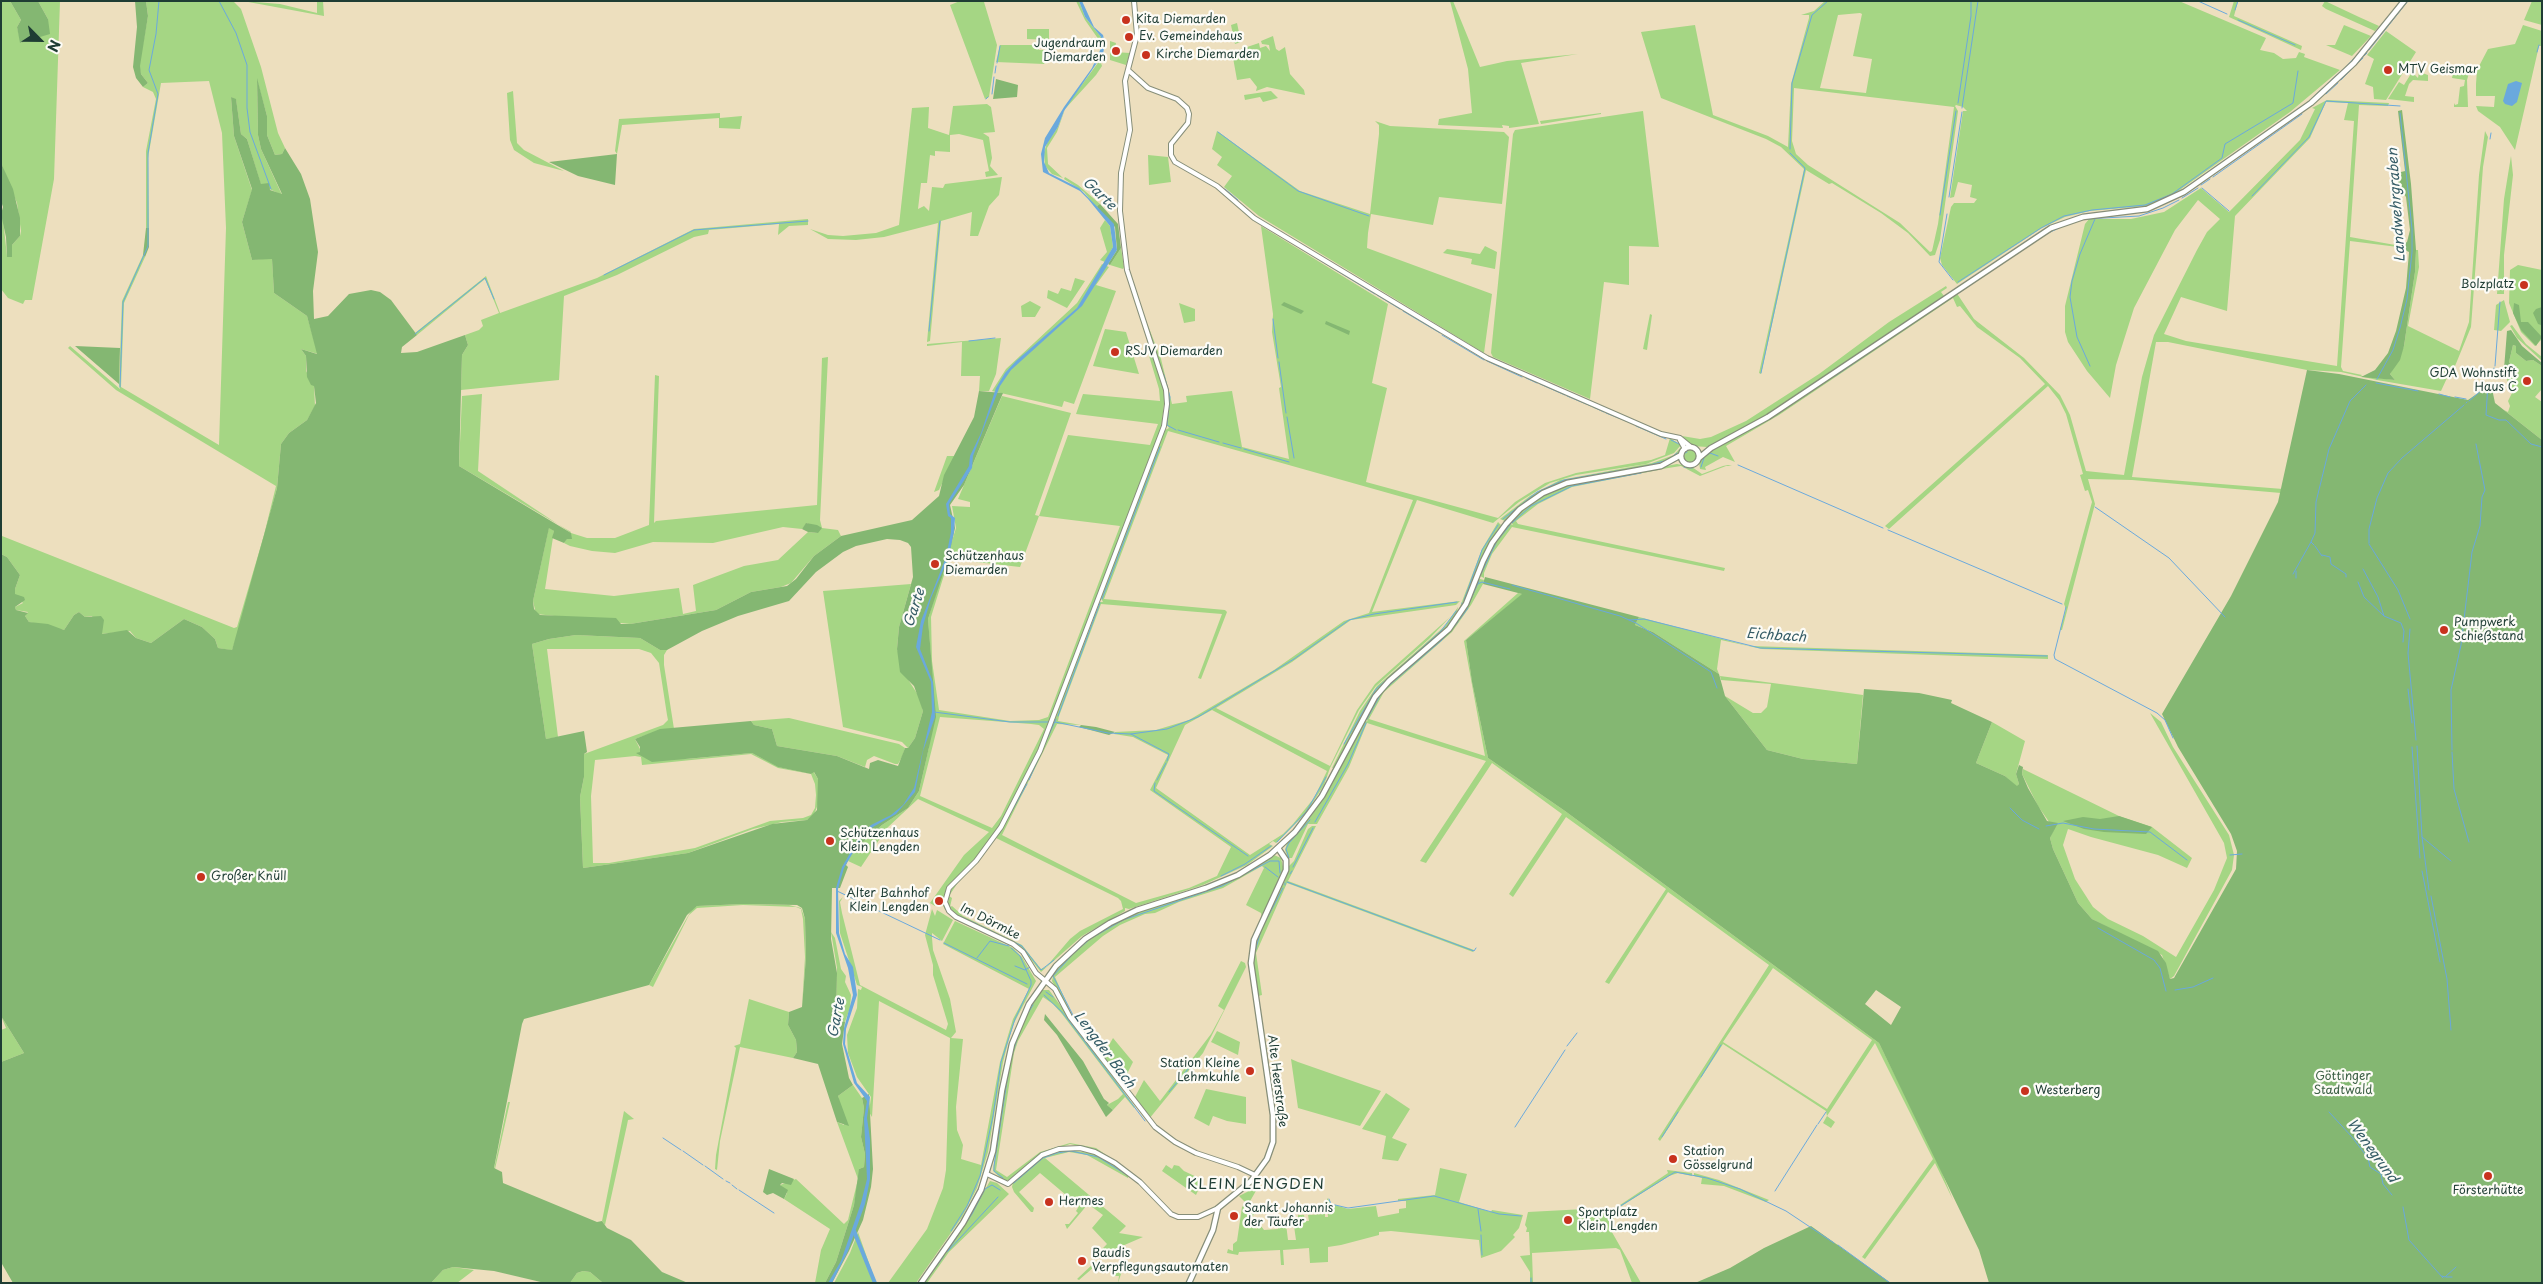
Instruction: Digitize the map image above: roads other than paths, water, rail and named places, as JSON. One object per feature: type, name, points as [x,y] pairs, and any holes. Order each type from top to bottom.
[{"type":"main road","points":[[921,1283],[969,1214],[987,1174],[994,1151],[1002,1090],[1012,1044],[1026,1009],[1045,980],[1077,946],[1110,923],[1144,908],[1230,879],[1255,865],[1278,848],[1313,810],[1378,691],[1441,638],[1460,614],[1470,596],[1488,550],[1514,514],[1543,493],[1567,483],[1644,469],[1671,462],[1693,464],[1711,448],[1768,417],[2050,228],[2082,217],[2147,209],[2173,199],[2308,106],[2354,63],[2404,1]]},
{"type":"main road","points":[[1693,448],[1698,458]]},
{"type":"main road","points":[[1671,462],[1681,455],[1685,449],[1711,448]]},
{"type":"main road","points":[[1681,455],[1684,463]]},
{"type":"main road","name":"Alte Heerstraße","points":[[1218,1208],[1239,1192],[1267,1159],[1274,1130],[1251,963],[1254,940],[1286,870],[1284,856],[1278,848]]},
{"type":"main road","points":[[1189,1283],[1215,1222],[1218,1208]]},
{"type":"street","points":[[1134,1],[1137,27],[1136,40],[1128,70],[1151,90],[1177,99],[1187,108],[1189,114],[1188,123],[1170,144],[1171,155],[1175,162],[1217,186],[1269,227],[1486,358],[1671,436],[1682,442],[1685,449]]},
{"type":"street","name":"Im Dörmke","points":[[1128,70],[1125,86],[1130,130],[1121,174],[1120,211],[1127,270],[1166,390],[1166,419],[1160,440],[1050,728],[1001,827],[976,861],[949,888],[945,899],[947,907],[956,917],[1018,947],[1025,954],[1036,973],[1055,989],[1070,1017],[1155,1127],[1175,1142],[1196,1153],[1238,1167],[1255,1175]]},
{"type":"street","points":[[1671,436],[1682,438],[1693,448]]},
{"type":"street","name":"Alte Heerstraße","points":[[987,1174],[1008,1184],[1042,1155],[1059,1149],[1080,1148],[1099,1154],[1120,1166],[1146,1187],[1174,1216],[1186,1219],[1207,1214],[1218,1208]]},
{"type":"street","points":[[1207,1214],[1215,1222]]},
{"type":"water","points":[[1079,1],[1082,1],[1094,27],[1103,35],[1105,43],[1103,54],[1064,111],[1058,127],[1045,147],[1044,162],[1049,173],[1079,188],[1114,224],[1117,250],[1082,306],[1011,370],[1000,386],[973,456],[972,468],[949,504],[950,514],[955,518],[954,532],[948,559],[931,598],[923,626],[920,649],[933,682],[935,717],[923,751],[915,792],[896,814],[873,827],[862,837],[844,868],[838,889],[839,933],[845,954],[853,967],[857,995],[846,1029],[845,1044],[857,1083],[870,1097],[867,1118],[870,1139],[870,1179],[865,1204],[848,1251],[832,1283],[828,1283],[841,1261],[861,1203],[867,1179],[864,1119],[867,1101],[854,1083],[843,1044],[844,1028],[853,995],[848,968],[836,933],[836,888],[842,867],[860,836],[871,825],[891,815],[903,805],[914,788],[932,712],[931,682],[916,647],[921,621],[946,557],[951,532],[951,518],[948,516],[946,504],[969,466],[970,456],[981,433],[996,388],[1005,373],[1016,361],[1077,308],[1113,247],[1110,226],[1088,199],[1080,191],[1043,172],[1041,154],[1045,138],[1064,107],[1092,68],[1102,46],[1101,37],[1085,17]]},
{"type":"water","points":[[2516,81],[2522,83],[2517,102],[2512,106],[2505,104],[2503,101],[2508,84]]},
{"type":"waterway","points":[[120,387],[123,302],[148,246],[148,153],[158,94],[149,70],[156,34],[159,1]]},
{"type":"waterway","points":[[219,1],[236,33],[247,65],[247,108],[250,132],[271,189]]},
{"type":"waterway","points":[[1790,149],[1792,83],[1812,15],[1828,1]]},
{"type":"waterway","points":[[1958,103],[1971,16],[1971,1]]},
{"type":"waterway","points":[[1962,108],[1978,1]]},
{"type":"waterway","points":[[2198,1],[2227,14]]},
{"type":"waterway","points":[[2235,10],[2238,1]]},
{"type":"waterway","points":[[2369,50],[2408,1]]},
{"type":"waterway","points":[[2238,20],[2295,45]]},
{"type":"waterway","points":[[2537,52],[2539,45]]},
{"type":"waterway","points":[[997,63],[1000,46]]},
{"type":"waterway","points":[[2364,56],[2367,53]]},
{"type":"waterway","points":[[2345,68],[2357,55]]},
{"type":"waterway","points":[[2341,80],[2363,58]]},
{"type":"waterway","points":[[995,73],[996,66]]},
{"type":"waterway","points":[[1958,282],[2041,228],[2064,216],[2092,210],[2145,205],[2172,194],[2222,158],[2225,144],[2293,103],[2298,71]]},
{"type":"waterway","points":[[2310,100],[2340,72]]},
{"type":"waterway","points":[[992,94],[994,77]]},
{"type":"waterway","points":[[2326,94],[2338,83]]},
{"type":"waterway","points":[[2252,196],[2309,137],[2326,101],[2400,106]]},
{"type":"waterway","points":[[2298,109],[2308,102]]},
{"type":"waterway","points":[[1940,215],[1956,111]]},
{"type":"waterway","points":[[1949,197],[1962,112]]},
{"type":"waterway","name":"Landwehrgraben","points":[[2377,379],[2393,350],[2400,328],[2407,299],[2412,252],[2412,229],[2400,113]]},
{"type":"waterway","points":[[2213,177],[2302,114]]},
{"type":"waterway","points":[[1218,132],[1298,191],[1369,216]]},
{"type":"waterway","points":[[2490,139],[2491,133]]},
{"type":"waterway","points":[[1761,373],[1805,168],[1790,153]]},
{"type":"waterway","points":[[2201,185],[2210,179]]},
{"type":"waterway","points":[[2182,198],[2198,188]]},
{"type":"waterway","points":[[2202,188],[2229,211]]},
{"type":"waterway","points":[[1225,189],[1238,200]]},
{"type":"waterway","points":[[2086,219],[2139,216],[2179,200]]},
{"type":"waterway","points":[[1947,214],[1939,262],[1953,280]]},
{"type":"waterway","points":[[2090,366],[2077,337],[2070,297],[2072,281],[2080,254],[2095,219]]},
{"type":"waterway","points":[[604,275],[694,230],[808,221]]},
{"type":"waterway","points":[[929,331],[940,221]]},
{"type":"waterway","points":[[1264,226],[1279,235]]},
{"type":"waterway","points":[[2044,235],[2059,228]]},
{"type":"waterway","points":[[1282,237],[1375,294]]},
{"type":"waterway","points":[[1990,271],[2014,255]]},
{"type":"waterway","points":[[1957,294],[1985,275]]},
{"type":"waterway","points":[[415,334],[485,278],[494,299]]},
{"type":"waterway","points":[[1377,295],[1400,309]]},
{"type":"waterway","points":[[1835,376],[1953,296]]},
{"type":"waterway","points":[[2495,366],[2500,302]]},
{"type":"waterway","points":[[1403,311],[1440,333]]},
{"type":"waterway","points":[[1273,319],[1278,358]]},
{"type":"waterway","points":[[1442,335],[1484,360]]},
{"type":"waterway","points":[[969,341],[995,338]]},
{"type":"waterway","points":[[1487,361],[1522,377]]},
{"type":"waterway","points":[[1279,362],[1286,413]]},
{"type":"waterway","points":[[2494,368],[2494,375]]},
{"type":"waterway","points":[[1164,375],[1170,397],[1167,425],[1176,430]]},
{"type":"waterway","points":[[1526,378],[1537,383]]},
{"type":"waterway","points":[[2376,383],[2418,391]]},
{"type":"waterway","points":[[1540,384],[1565,395]]},
{"type":"waterway","points":[[2488,384],[2486,415],[2499,420],[2506,420],[2531,444],[2542,447]]},
{"type":"waterway","name":"Landwehrgraben","points":[[2314,545],[2311,542],[2315,533],[2316,502],[2329,449],[2350,401],[2366,385]]},
{"type":"waterway","points":[[2469,401],[2484,388]]},
{"type":"waterway","points":[[2439,394],[2450,397]]},
{"type":"waterway","points":[[1567,396],[1591,406]]},
{"type":"waterway","points":[[2455,397],[2466,399]]},
{"type":"waterway","points":[[2369,543],[2369,529],[2377,498],[2388,473],[2402,458],[2464,405]]},
{"type":"waterway","points":[[1593,407],[1604,412]]},
{"type":"waterway","points":[[1606,413],[1631,423]]},
{"type":"waterway","points":[[1287,417],[1294,458]]},
{"type":"waterway","points":[[1636,426],[1666,439]]},
{"type":"waterway","points":[[1178,430],[1219,442]]},
{"type":"waterway","points":[[1671,440],[1679,444]]},
{"type":"waterway","points":[[1223,443],[1241,448]]},
{"type":"waterway","points":[[2452,750],[2451,690],[2461,645],[2472,552],[2480,526],[2482,497],[2485,490],[2476,444]]},
{"type":"waterway","points":[[1102,599],[1160,447]]},
{"type":"waterway","points":[[1244,449],[1289,462]]},
{"type":"waterway","points":[[1503,519],[1537,492],[1564,480],[1646,466],[1668,460],[1677,453]]},
{"type":"waterway","points":[[1707,455],[1710,453],[1718,456]]},
{"type":"waterway","points":[[1701,467],[1704,458]]},
{"type":"waterway","points":[[1738,465],[1883,528]]},
{"type":"waterway","points":[[1684,467],[1692,468]]},
{"type":"waterway","points":[[1512,523],[1531,506],[1572,486],[1641,473]]},
{"type":"waterway","points":[[2095,507],[2169,558],[2225,617]]},
{"type":"waterway","points":[[1464,600],[1482,550],[1498,525]]},
{"type":"waterway","points":[[1498,540],[1510,525]]},
{"type":"waterway","points":[[1888,530],[2062,604]]},
{"type":"waterway","name":"Landwehrgraben","points":[[2293,574],[2311,542]]},
{"type":"waterway","points":[[1481,574],[1496,543]]},
{"type":"waterway","points":[[2369,544],[2398,590],[2410,619]]},
{"type":"waterway","name":"Landwehrgraben","points":[[2315,546],[2322,556]]},
{"type":"waterway","points":[[2322,555],[2330,557],[2331,564],[2346,574],[2346,577]]},
{"type":"waterway","points":[[2363,569],[2378,597],[2384,616],[2401,623],[2404,631],[2403,642]]},
{"type":"waterway","name":"Landwehrgraben","points":[[2296,571],[2296,578]]},
{"type":"waterway","name":"Eichbach","points":[[1468,606],[1479,581]]},
{"type":"waterway","name":"Eichbach","points":[[1478,584],[1482,582],[1510,589]]},
{"type":"waterway","points":[[2358,582],[2364,597],[2384,616]]},
{"type":"waterway","name":"Eichbach","points":[[1512,585],[1620,616],[1636,623],[1711,672],[1717,688]]},
{"type":"waterway","points":[[1131,734],[1167,729],[1198,717],[1294,659],[1349,620],[1374,614],[1457,602]]},
{"type":"waterway","points":[[1058,716],[1100,603]]},
{"type":"waterway","name":"Eichbach","points":[[2066,607],[2054,655],[2055,659],[2157,713],[2165,720],[2173,738]]},
{"type":"waterway","points":[[1460,619],[1468,608]]},
{"type":"waterway","points":[[1344,744],[1376,689],[1441,631],[1456,611]]},
{"type":"waterway","name":"Eichbach","points":[[1629,620],[1644,619],[1760,648],[2047,656]]},
{"type":"waterway","points":[[1385,689],[1442,640],[1458,622]]},
{"type":"waterway","points":[[2410,629],[2408,653],[2416,740]]},
{"type":"waterway","points":[[2408,689],[2412,723]]},
{"type":"waterway","points":[[1367,719],[1382,692]]},
{"type":"waterway","points":[[934,712],[1010,722],[1048,722]]},
{"type":"waterway","points":[[1029,780],[1056,719]]},
{"type":"waterway","points":[[1055,722],[1108,733],[1131,734],[1169,754],[1167,761]]},
{"type":"waterway","points":[[1315,822],[1348,764],[1366,723]]},
{"type":"waterway","points":[[2417,746],[2422,837],[2429,890]]},
{"type":"waterway","points":[[2412,747],[2420,858]]},
{"type":"waterway","points":[[2452,752],[2454,789],[2469,842]]},
{"type":"waterway","points":[[1157,780],[1166,763]]},
{"type":"waterway","points":[[1277,842],[1306,812],[1326,777]]},
{"type":"waterway","points":[[1155,783],[1154,791],[1248,856]]},
{"type":"waterway","points":[[999,834],[1027,784]]},
{"type":"waterway","points":[[2010,808],[2022,820],[2039,829]]},
{"type":"waterway","points":[[1289,858],[1286,849],[1289,843],[1310,820]]},
{"type":"waterway","name":"Eichbach","points":[[2046,826],[2063,823],[2094,829],[2150,832],[2187,860]]},
{"type":"waterway","points":[[1293,867],[1313,828]]},
{"type":"waterway","points":[[2422,837],[2451,861]]},
{"type":"waterway","points":[[1221,876],[1245,864],[1271,846]]},
{"type":"waterway","points":[[2230,855],[2242,854]]},
{"type":"waterway","points":[[1076,1021],[1053,976],[1090,939],[1123,920],[1222,886],[1270,861],[1279,861],[1280,873]]},
{"type":"waterway","points":[[1265,867],[1278,877]]},
{"type":"waterway","points":[[2422,871],[2440,962]]},
{"type":"waterway","points":[[1287,882],[1474,951],[1476,948]]},
{"type":"waterway","points":[[1255,952],[1261,930],[1283,888]]},
{"type":"waterway","name":"Lengder Bach","points":[[837,891],[940,940]]},
{"type":"waterway","points":[[2431,896],[2447,979],[2451,1030]]},
{"type":"waterway","points":[[961,917],[977,924]]},
{"type":"waterway","points":[[981,926],[1022,946],[1041,970],[1054,960]]},
{"type":"waterway","points":[[2098,928],[2154,960],[2160,968],[2166,991]]},
{"type":"waterway","points":[[977,958],[990,941],[1009,946]]},
{"type":"waterway","name":"Lengder Bach","points":[[944,943],[1027,984]]},
{"type":"waterway","points":[[951,1231],[967,1206],[980,1176],[993,1116],[1001,1062],[1015,1019],[1031,985],[1020,956],[1011,948]]},
{"type":"waterway","points":[[1015,966],[1025,970],[1030,967]]},
{"type":"waterway","points":[[2175,990],[2193,987],[2213,978]]},
{"type":"waterway","points":[[1046,992],[1053,997]]},
{"type":"waterway","name":"Lengder Bach","points":[[1044,995],[1062,1012],[1145,1121]]},
{"type":"waterway","points":[[1025,1018],[1033,1005]]},
{"type":"waterway","points":[[1080,1026],[1083,1031]]},
{"type":"waterway","points":[[1003,1178],[994,1171],[994,1166],[1010,1061],[1019,1033]]},
{"type":"waterway","points":[[1567,1046],[1577,1033]]},
{"type":"waterway","points":[[1701,1077],[1721,1045]]},
{"type":"waterway","points":[[1515,1127],[1565,1050]]},
{"type":"waterway","points":[[1169,1092],[1189,1068]]},
{"type":"waterway","points":[[1662,1137],[1678,1112]]},
{"type":"waterway","points":[[1818,1124],[1826,1112]]},
{"type":"waterway","name":"Wenegrund","points":[[2329,1112],[2368,1158],[2370,1167],[2381,1174],[2383,1184],[2392,1195]]},
{"type":"waterway","points":[[1775,1191],[1817,1125]]},
{"type":"waterway","points":[[663,1138],[681,1150]]},
{"type":"waterway","points":[[683,1151],[703,1165]]},
{"type":"waterway","points":[[1014,1183],[1043,1158],[1071,1151],[1098,1157],[1127,1175]]},
{"type":"waterway","points":[[705,1166],[723,1179]]},
{"type":"waterway","name":"Lengder Bach","points":[[1587,1213],[1614,1210],[1675,1172],[1707,1178],[1740,1189],[1786,1211],[1834,1243]]},
{"type":"waterway","points":[[726,1181],[730,1183]]},
{"type":"waterway","points":[[732,1185],[737,1189]]},
{"type":"waterway","points":[[947,1252],[972,1214],[985,1189],[992,1185],[1000,1190]]},
{"type":"waterway","points":[[739,1190],[774,1213]]},
{"type":"waterway","name":"Lengder Bach","points":[[1329,1199],[1331,1204],[1348,1208],[1434,1196],[1499,1214],[1521,1216]]},
{"type":"waterway","points":[[948,1251],[998,1197]]},
{"type":"waterway","name":"Wenegrund","points":[[2403,1207],[2409,1240],[2443,1278]]},
{"type":"waterway","points":[[1478,1209],[1481,1231]]},
{"type":"waterway","points":[[854,1231],[875,1283]]},
{"type":"waterway","points":[[1481,1235],[1482,1255]]},
{"type":"waterway","name":"Lengder Bach","points":[[1838,1245],[1890,1283]]},
{"type":"waterway","points":[[924,1283],[944,1256]]},
{"type":"waterway","points":[[2442,1276],[2445,1277],[2456,1267]]},
{"type":"waterway","points":[[2446,1277],[2452,1277]]},
{"type":"waterway","points":[[1531,1278],[1531,1283]]},
{"type":"place","name":"Kita Diemarden","points":[[1126,20]]},
{"type":"place","name":"Ev. Gemeindehaus","points":[[1129,37]]},
{"type":"place","name":"Jugendraum Diemarden","points":[[1116,51]]},
{"type":"place","name":"Kirche Diemarden","points":[[1146,55]]},
{"type":"place","name":"MTV Geismar","points":[[2388,70]]},
{"type":"place","name":"Bolzplatz","points":[[2524,285]]},
{"type":"place","name":"RSJV Diemarden","points":[[1115,352]]},
{"type":"place","name":"GDA Wohnstift Haus C","points":[[2527,381]]},
{"type":"place","name":"Schützenhaus Diemarden","points":[[935,564]]},
{"type":"place","name":"Pumpwerk Schießstand","points":[[2444,630]]},
{"type":"place","name":"Schützenhaus Klein Lengden","points":[[830,841]]},
{"type":"place","name":"Großer Knüll","points":[[201,877]]},
{"type":"place","name":"Alter Bahnhof Klein Lengden","points":[[939,901]]},
{"type":"place","name":"Station Kleine Lehmkuhle","points":[[1250,1071]]},
{"type":"place","name":"Westerberg","points":[[2025,1091]]},
{"type":"place","name":"Station Gösselgrund","points":[[1673,1159]]},
{"type":"place","name":"Försterhütte","points":[[2488,1176]]},
{"type":"place","name":"Hermes","points":[[1049,1202]]},
{"type":"place","name":"Sankt Johannis der Täufer","points":[[1234,1216]]},
{"type":"place","name":"Sportplatz Klein Lengden","points":[[1568,1220]]},
{"type":"place","name":"Baudis Verpflegungsautomaten","points":[[1082,1261]]},
{"type":"district","name":"KLEIN LENGDEN","points":[[1256,1185]]},
{"type":"water label","name":"Garte","points":[[1099,194]]},
{"type":"water label","name":"Garte","points":[[915,608]]},
{"type":"water label","name":"Garte","points":[[837,1018]]},
{"type":"park label","name":"Göttinger Stadtwald","points":[[2343,1084]]}]
